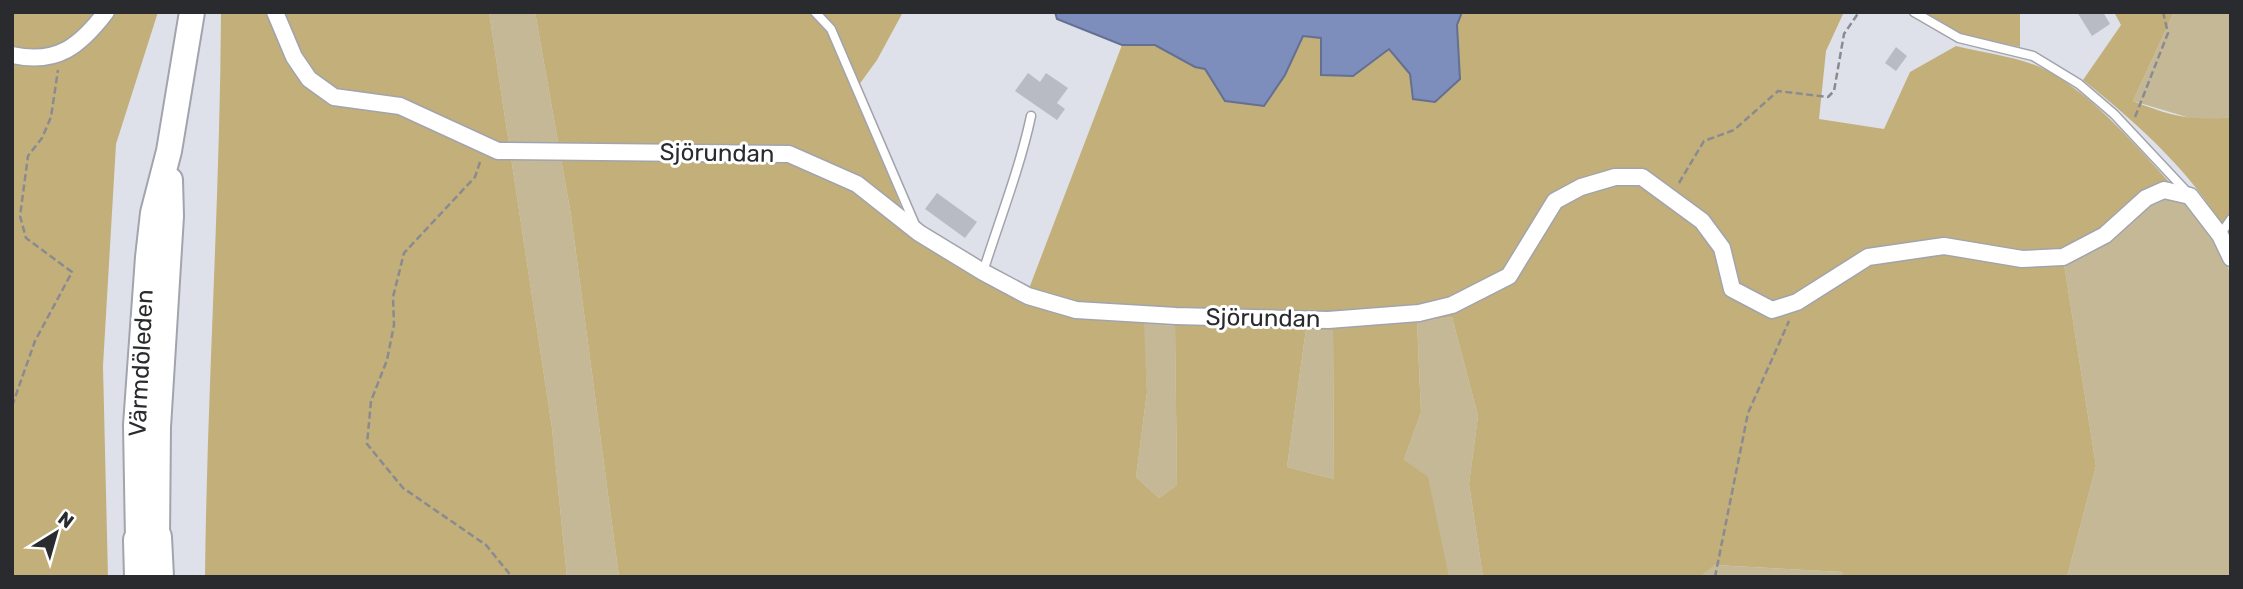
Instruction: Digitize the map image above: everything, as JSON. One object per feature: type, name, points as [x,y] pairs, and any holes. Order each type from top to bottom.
[{"type":"highway","name":"Värmdöleden","points":[[139,577],[148,539]]},
{"type":"highway","name":"Värmdöleden","points":[[148,539],[159,577]]},
{"type":"main road","name":"Värmdöleden","points":[[148,539],[171,216],[169,151],[192,12]]},
{"type":"street","points":[[12,55],[28,59],[62,53],[85,38],[106,12]]},
{"type":"street","name":"Sjörundan","points":[[275,12],[294,57],[309,79],[334,97],[400,106],[498,150],[789,154],[857,184],[919,233],[1028,296],[1076,310],[1328,320],[1419,313],[1452,305],[1509,276],[1555,201],[1581,187],[1615,177],[1643,177],[1702,221],[1722,248],[1732,289],[1772,310],[1797,302],[1868,257],[1944,246],[2022,259],[2063,257],[2105,235],[2146,198],[2164,190],[2190,196]]},
{"type":"street","points":[[2190,196],[2220,235],[2231,258]]},
{"type":"lane","points":[[815,12],[831,29],[919,233]]},
{"type":"lane","points":[[1914,12],[1959,38],[2004,52],[2033,56],[2079,84],[2128,129],[2190,196]]},
{"type":"lane","points":[[984,272],[999,217],[1024,148],[1031,116]]},
{"type":"lane","points":[[2220,235],[2231,219]]},
{"type":"path","points":[[1670,198],[1704,141],[1734,130],[1778,91],[1828,97],[1835,91],[1844,34],[1858,12]]},
{"type":"path","points":[[2128,129],[2163,53],[2168,33],[2163,12]]},
{"type":"path","points":[[12,406],[34,341],[72,272],[26,237],[20,216],[28,156],[42,138],[51,117],[62,53]]},
{"type":"path","points":[[486,145],[475,177],[404,254],[393,297],[394,325],[387,360],[371,401],[367,444],[404,488],[486,545],[512,577]]},
{"type":"path","points":[[1715,577],[1748,413],[1797,302]]},
{"type":"shaded area","points":[[12,12],[158,12],[116,144],[103,366],[108,577],[12,577]]},
{"type":"shaded area","points":[[221,12],[489,12],[552,428],[567,577],[205,577]]},
{"type":"shaded area","points":[[489,12],[535,12],[571,215],[619,577],[567,577],[552,428]]},
{"type":"shaded area","points":[[535,12],[903,12],[877,60],[856,89],[911,233],[1025,299],[1122,45],[1155,45],[1195,67],[1205,69],[1225,101],[1285,75],[1303,36],[1321,38],[1321,75],[1353,76],[1389,49],[1410,74],[1413,99],[1460,79],[1457,24],[1462,12],[1839,12],[1843,14],[1826,51],[1819,119],[1884,129],[1910,72],[1956,46],[2006,57],[2035,65],[2077,90],[2118,127],[2191,206],[2164,200],[2147,208],[2106,245],[2064,264],[2096,466],[2067,577],[1841,577],[1843,572],[1714,565],[1700,577],[1483,577],[1469,484],[1478,416],[1452,317],[1417,322],[1421,412],[1404,460],[1428,477],[1449,577],[619,577],[571,215]],"holes":[[[1144,323],[1175,326],[1177,485],[1159,498],[1136,477],[1147,392]],[[1306,329],[1333,330],[1334,479],[1287,467]]]},
{"type":"shaded area","points":[[1923,12],[2020,12],[2020,47],[1964,35]]},
{"type":"shaded area","points":[[2114,12],[2174,12],[2133,101],[2181,116],[2205,119],[2231,117],[2231,244],[2204,198],[2186,175],[2125,114],[2083,80],[2121,25]]},
{"type":"shaded area","points":[[2174,12],[2231,12],[2231,117],[2200,121],[2133,101]]},
{"type":"shaded area","points":[[2165,200],[2191,206],[2221,245],[2231,277],[2231,577],[2067,577],[2096,466],[2064,264],[2106,245],[2147,208]]},
{"type":"shaded area","points":[[1452,317],[1478,416],[1469,484],[1483,577],[1449,577],[1404,460],[1421,412],[1417,322]]},
{"type":"shaded area","points":[[1143,323],[1175,326],[1177,485],[1159,498],[1136,477],[1147,392]]},
{"type":"shaded area","points":[[1306,329],[1333,329],[1334,479],[1287,467]]},
{"type":"shaded area","points":[[1713,565],[1843,572],[1841,577],[1700,577]]},
{"type":"water","points":[[1055,12],[1462,12],[1457,25],[1460,79],[1435,102],[1413,99],[1410,74],[1389,49],[1353,76],[1321,75],[1321,38],[1303,36],[1285,75],[1264,106],[1225,101],[1205,69],[1195,67],[1155,45],[1122,45],[1057,19]]},
{"type":"building","points":[[2077,12],[2103,12],[2110,24],[2092,36]]},
{"type":"building","points":[[1896,47],[1907,56],[1896,71],[1885,63]]},
{"type":"building","points":[[1028,73],[1040,82],[1046,73],[1068,88],[1057,103],[1065,109],[1057,120],[1015,91]]},
{"type":"building","points":[[937,193],[977,222],[965,238],[925,209]]}]
